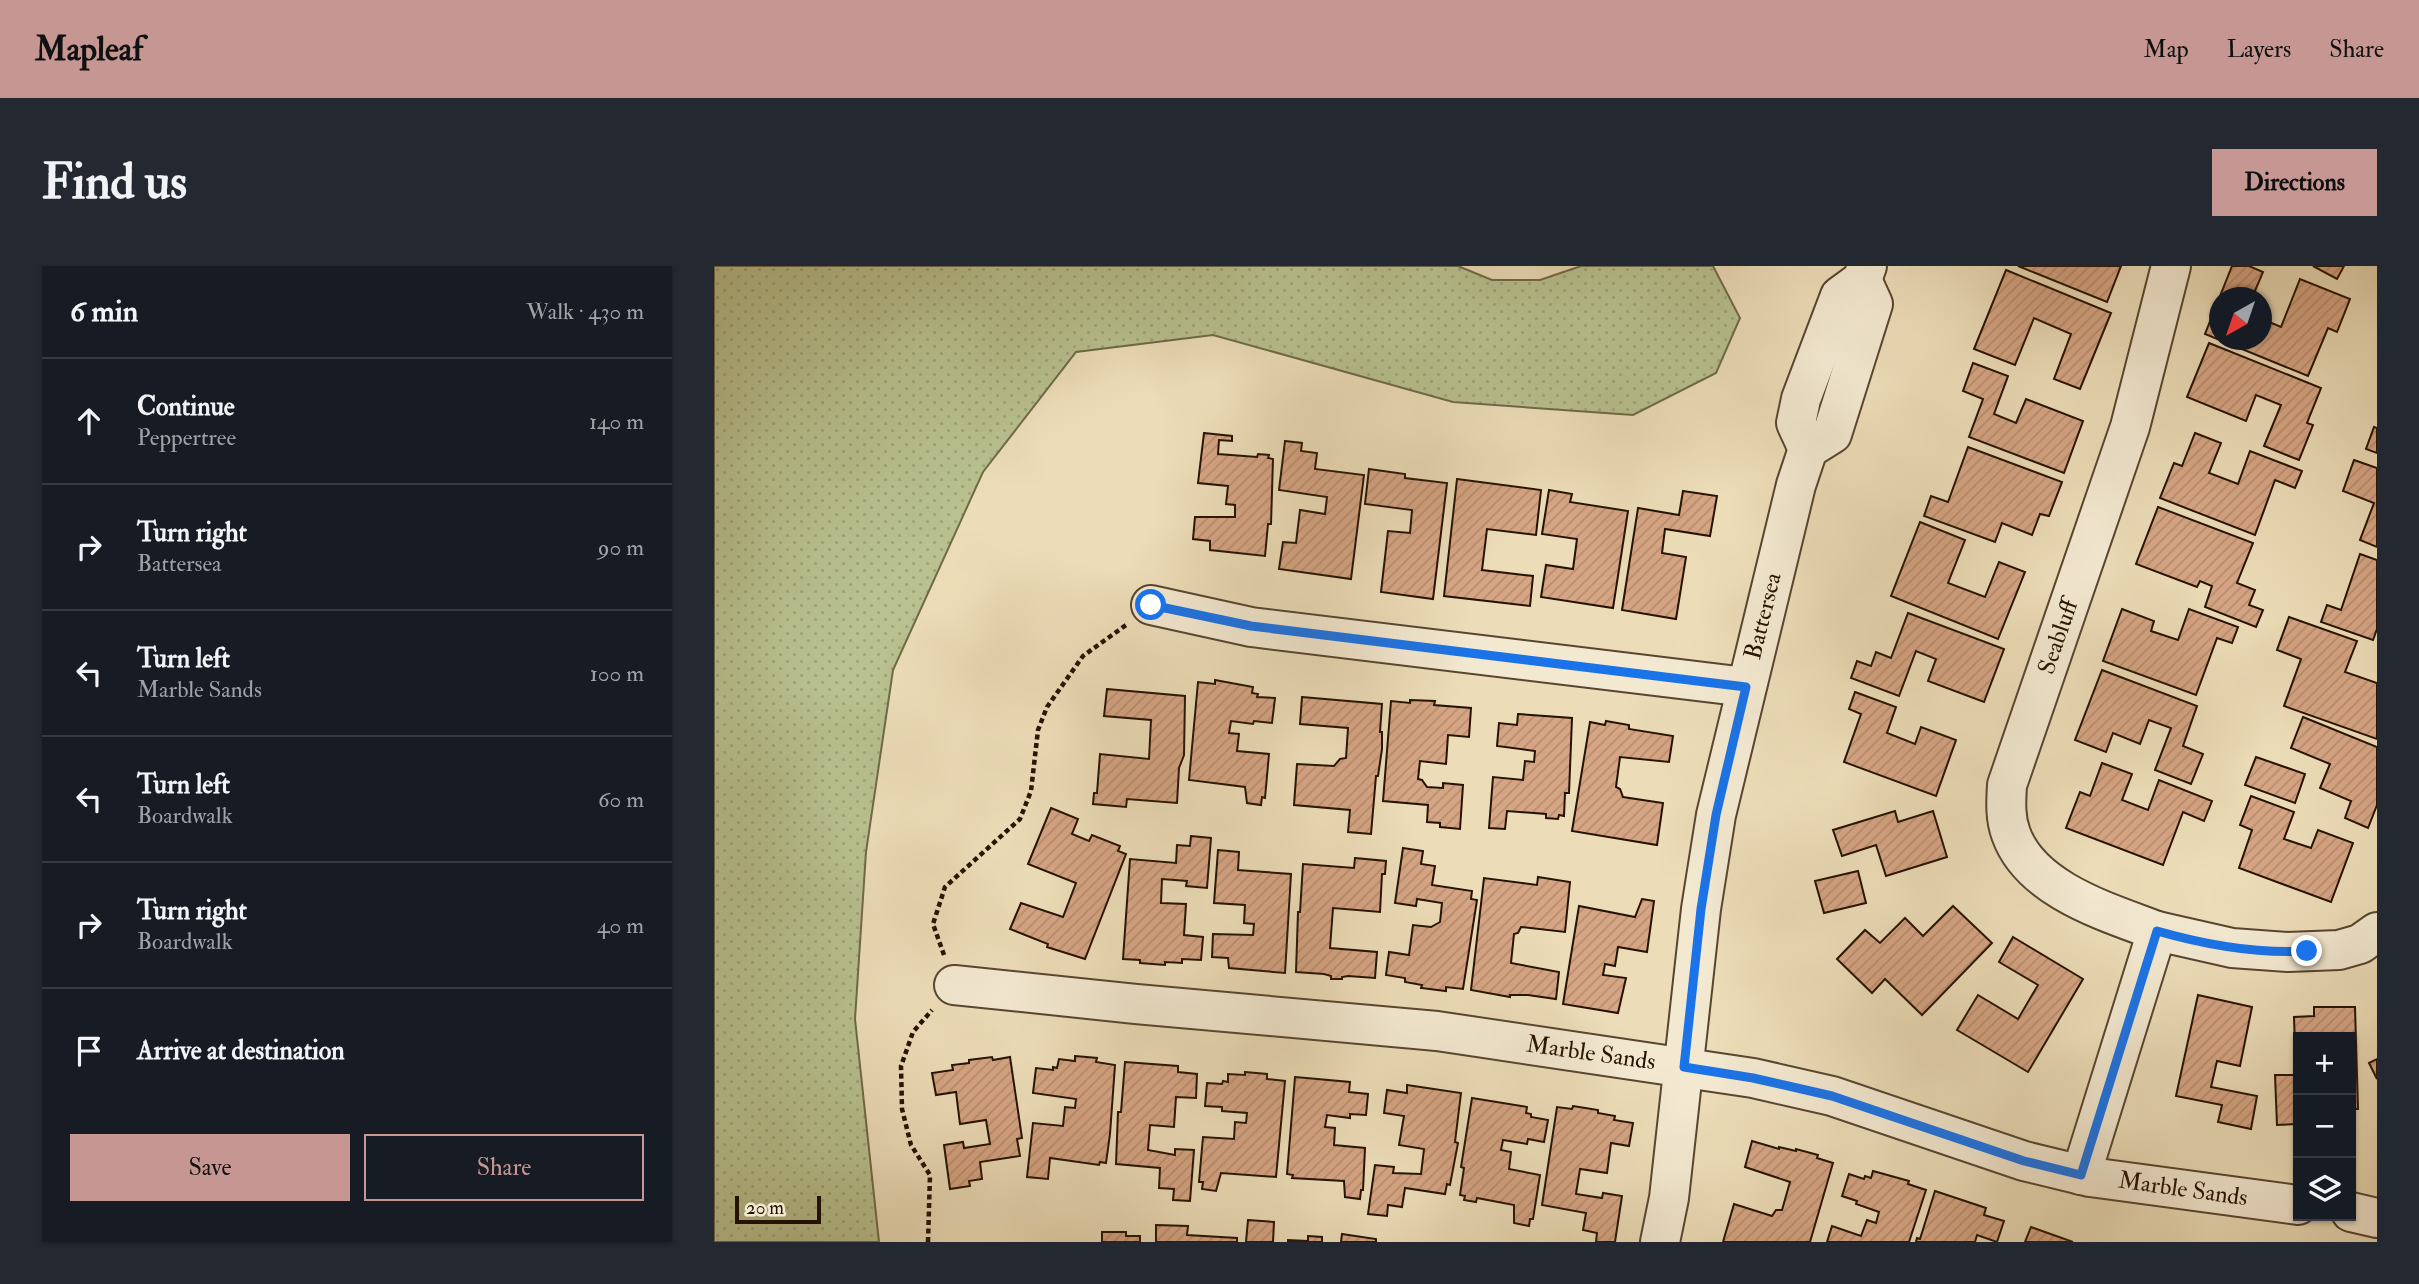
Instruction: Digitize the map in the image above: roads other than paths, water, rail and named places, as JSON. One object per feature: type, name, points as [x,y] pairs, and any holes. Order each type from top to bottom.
[{"type":"street","name":"Seabluff","points":[[2171,266],[2130,427],[2007,785],[2006,813],[2011,834],[2022,856],[2042,877],[2092,906],[2157,931],[2232,948],[2288,952],[2340,950],[2360,944],[2377,932]]},
{"type":"street","points":[[1864,273],[1873,304],[1832,434],[1808,449],[1796,423],[1801,400],[1840,296],[1864,273]]},
{"type":"street","points":[[1814,368],[1849,379]]},
{"type":"street","name":"Battersea","points":[[1660,1242],[1669,1198],[1701,909],[1714,828],[1796,485],[1808,449]]},
{"type":"street","points":[[1151,605],[1251,626],[1746,687]]},
{"type":"street","points":[[2081,1175],[2157,931]]},
{"type":"street","name":"Marble Sands","points":[[954,985],[1437,1031],[1753,1078],[1832,1096],[2024,1161],[2081,1175],[2293,1204]]},
{"type":"street","points":[[2356,1213],[2377,1218]]}]
